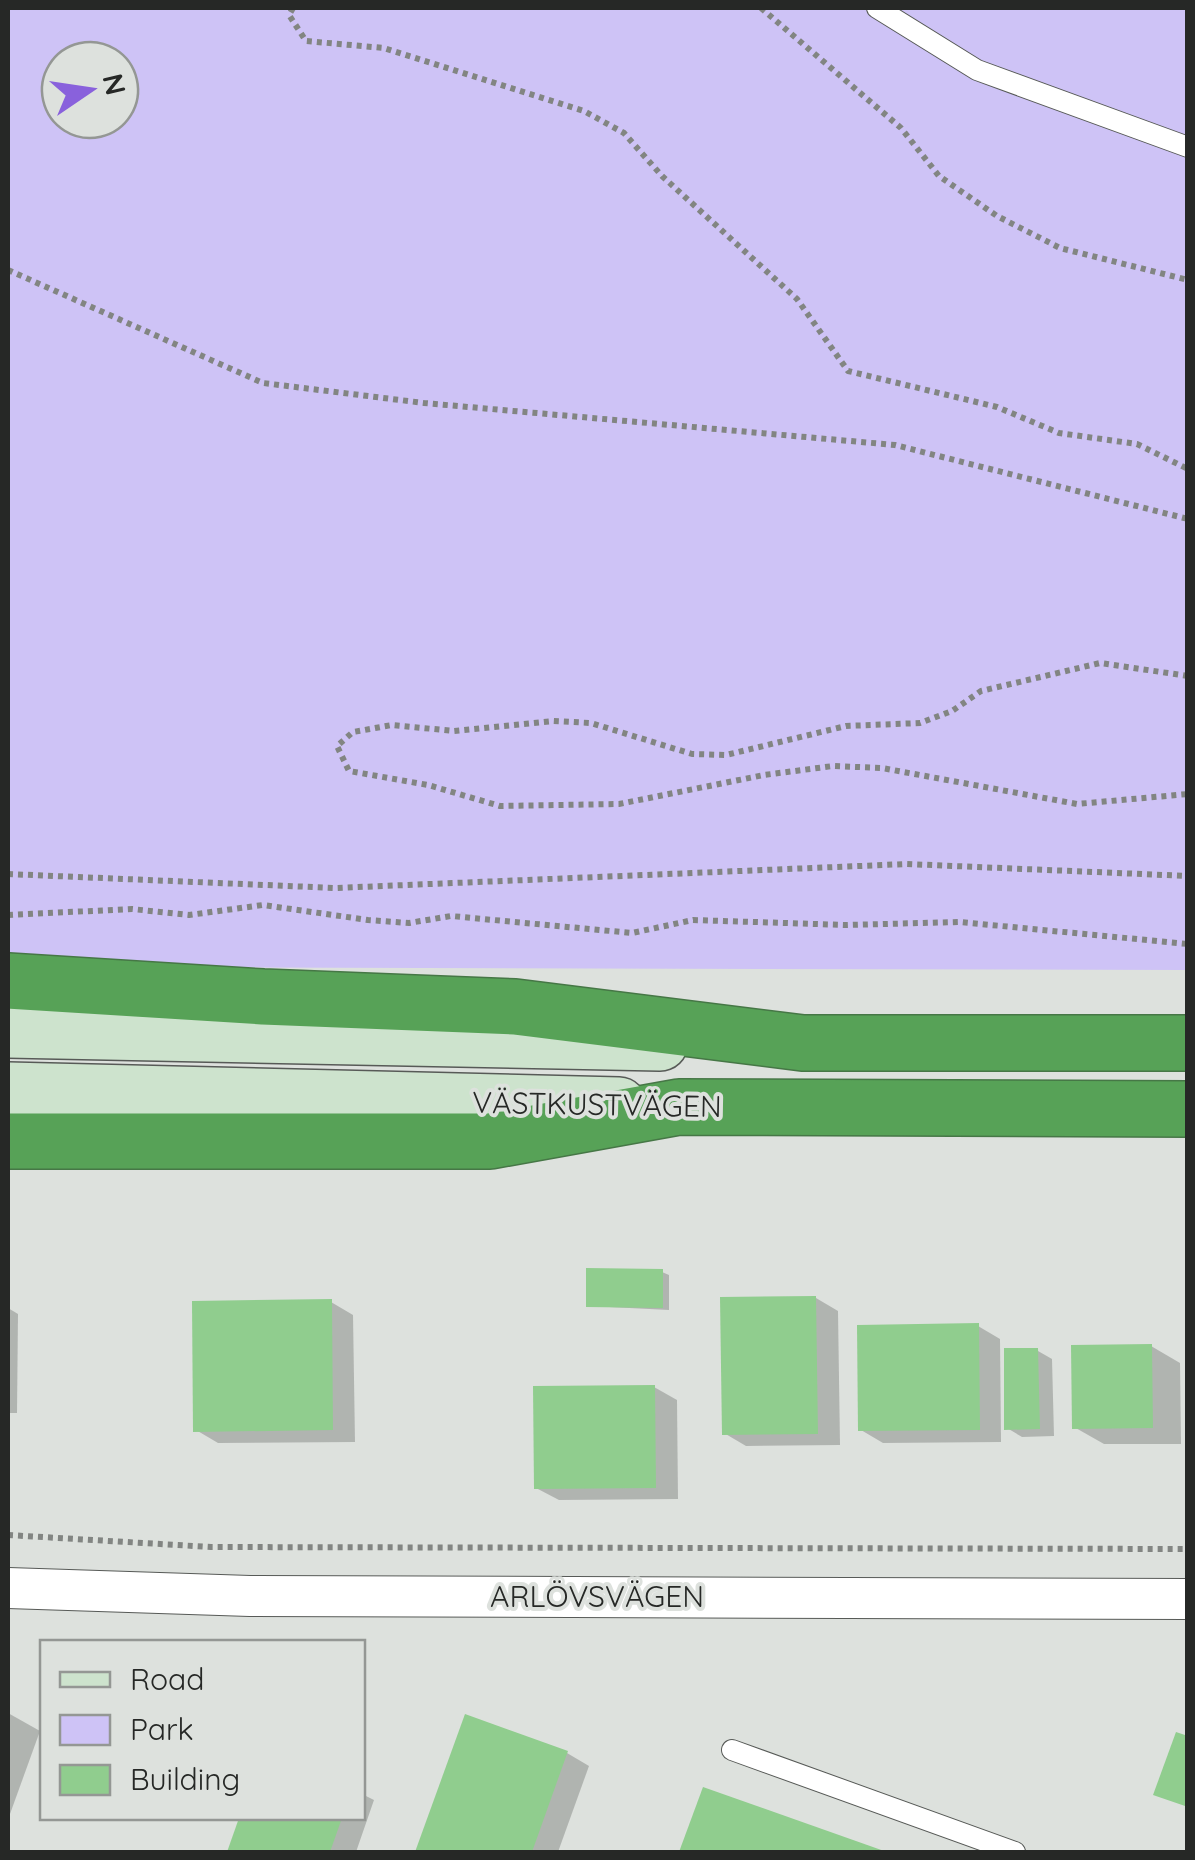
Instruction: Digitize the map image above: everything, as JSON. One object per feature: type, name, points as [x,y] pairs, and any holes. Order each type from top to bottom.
[{"type":"highway","points":[[8,980],[262,997],[515,1006],[804,1043]]},
{"type":"highway","name":"VÄSTKUSTVÄGEN","points":[[804,1043],[1188,1043]]},
{"type":"highway","points":[[8,1141],[490,1141],[679,1107]]},
{"type":"highway","name":"VÄSTKUSTVÄGEN","points":[[679,1107],[1188,1109]]},
{"type":"main road","name":"VÄSTKUSTVÄGEN","points":[[8,1030],[506,1044],[804,1043]]},
{"type":"main road","name":"VÄSTKUSTVÄGEN","points":[[8,1090],[679,1107]]},
{"type":"street","name":"ARLÖVSVÄGEN","points":[[8,1588],[250,1596],[1188,1599]]},
{"type":"lane","points":[[877,8],[976,70],[1188,146]]},
{"type":"lane","points":[[732,1750],[1015,1852]]},
{"type":"path","points":[[293,8],[288,16],[306,40],[384,48],[584,111],[624,133],[662,176],[797,299],[848,371],[997,406],[1059,432],[1137,444],[1188,469]]},
{"type":"path","points":[[761,8],[901,128],[939,176],[997,216],[1060,248],[1188,280]]},
{"type":"path","points":[[8,270],[263,382],[424,403],[895,445],[1188,519]]},
{"type":"path","points":[[1188,676],[1100,663],[982,691],[952,710],[920,722],[846,726],[726,755],[692,754],[591,723],[554,721],[454,731],[392,726],[352,732],[337,746],[349,771],[428,785],[500,806],[619,804],[764,774],[833,766],[882,768],[1076,804],[1188,794]]},
{"type":"path","points":[[8,874],[335,888],[907,864],[1188,876]]},
{"type":"path","points":[[8,915],[132,909],[189,914],[263,904],[368,920],[409,923],[451,916],[632,933],[693,920],[778,924],[960,922],[1188,944]]},
{"type":"path","points":[[8,1536],[212,1548],[1188,1549]]},
{"type":"green space","points":[[8,8],[1187,8],[1187,970],[47,967],[8,961]]},
{"type":"building","points":[[586,1268],[663,1269],[663,1308],[586,1307]]},
{"type":"building","points":[[816,1296],[818,1434],[722,1435],[720,1297]]},
{"type":"building","points":[[332,1299],[333,1430],[193,1432],[192,1301]]},
{"type":"building","points":[[979,1323],[980,1430],[858,1431],[857,1325]]},
{"type":"building","points":[[1152,1344],[1153,1428],[1072,1429],[1071,1345]]},
{"type":"building","points":[[1004,1348],[1038,1348],[1040,1429],[1004,1430]]},
{"type":"building","points":[[655,1385],[656,1488],[534,1489],[533,1386]]},
{"type":"building","points":[[465,1714],[568,1751],[532,1852],[415,1852]]},
{"type":"building","points":[[1176,1732],[1188,1736],[1188,1807],[1153,1795]]},
{"type":"building","points":[[703,1787],[887,1852],[679,1852]]},
{"type":"building","points":[[238,1820],[341,1820],[330,1852],[227,1852]]}]
